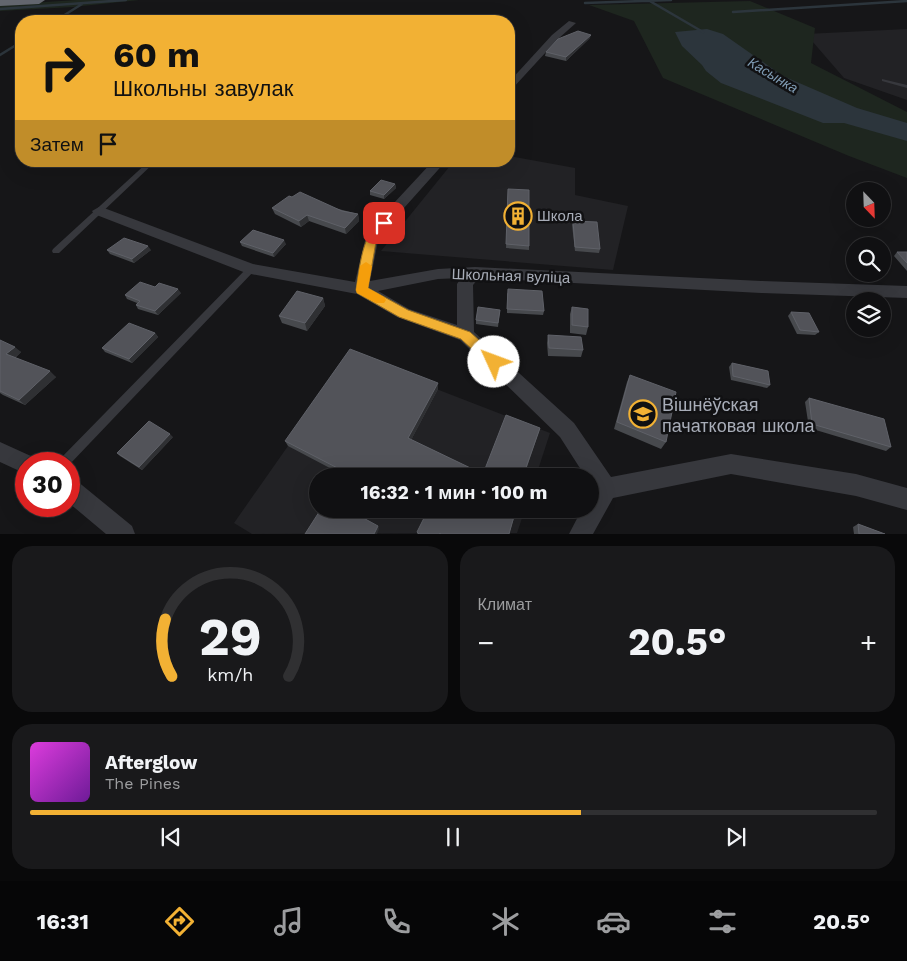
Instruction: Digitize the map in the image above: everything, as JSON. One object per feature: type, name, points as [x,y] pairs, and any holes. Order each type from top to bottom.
[{"type":"highway","points":[[0,2],[39,0]]},
{"type":"street","points":[[515,80],[555,37],[572,23]]},
{"type":"street","points":[[434,167],[372,235],[362,290],[403,313],[466,335],[567,430],[606,489]]},
{"type":"street","name":"Школьная вуліца","points":[[98,211],[251,269],[362,290],[438,274],[475,272],[761,287],[907,292]]},
{"type":"street","points":[[466,335],[465,284],[475,272]]},
{"type":"street","points":[[0,452],[15,459]]},
{"type":"street","points":[[580,534],[606,489],[731,464],[856,485],[907,500]]},
{"type":"street","points":[[80,498],[124,534]]},
{"type":"lane","points":[[884,80],[907,86]]},
{"type":"lane","points":[[56,251],[146,167]]},
{"type":"lane","points":[[74,452],[251,269]]},
{"type":"shaded area","points":[[76,0],[139,0],[73,7],[0,11],[0,5]]},
{"type":"shaded area","points":[[750,1],[815,28],[811,63],[907,112],[907,178],[849,156],[663,78],[634,21],[589,5]]},
{"type":"shaded area","points":[[907,29],[907,100],[844,78],[806,34]]},
{"type":"shaded area","points":[[515,157],[575,168],[575,195],[628,206],[613,270],[381,251],[449,167],[515,167]]},
{"type":"shaded area","points":[[351,356],[550,433],[539,468],[309,468],[309,518],[522,518],[517,533],[252,534],[234,523]]},
{"type":"water","points":[[707,29],[723,34],[783,76],[857,108],[907,123],[907,141],[844,123],[823,123],[721,83],[706,71],[682,46],[675,32]]},
{"type":"building","points":[[578,31],[591,35],[566,57],[546,52],[558,39]]},
{"type":"building","points":[[381,180],[395,184],[384,195],[370,191]]},
{"type":"building","name":"Школа","points":[[508,189],[529,190],[529,246],[506,244]]},
{"type":"building","points":[[300,192],[342,211],[358,214],[345,228],[307,215],[299,221],[272,208],[289,196],[292,197]]},
{"type":"building","points":[[573,221],[597,222],[600,249],[575,247]]},
{"type":"building","points":[[253,230],[284,240],[273,253],[240,242]]},
{"type":"building","points":[[124,238],[148,246],[132,259],[107,250]]},
{"type":"building","points":[[897,252],[907,252],[907,263]]},
{"type":"building","points":[[140,282],[155,287],[159,283],[178,289],[155,311],[136,305],[140,301],[125,295]]},
{"type":"building","points":[[508,289],[542,291],[544,311],[507,309]]},
{"type":"building","points":[[297,291],[323,298],[305,323],[279,316]]},
{"type":"building","points":[[478,307],[500,310],[498,323],[476,320]]},
{"type":"building","points":[[572,307],[588,309],[588,327],[572,325]]},
{"type":"building","points":[[791,312],[809,313],[819,332],[800,330]]},
{"type":"building","points":[[129,323],[155,333],[129,359],[102,348]]},
{"type":"building","points":[[548,335],[581,337],[583,350],[549,348]]},
{"type":"building","points":[[0,340],[15,347],[6,354],[50,371],[19,400],[0,391]]},
{"type":"building","points":[[350,349],[438,383],[408,438],[470,468],[337,468],[285,441]]},
{"type":"building","points":[[732,363],[768,371],[770,385],[733,376]]},
{"type":"building","name":"Вішнёўская пачатковая школа","points":[[630,375],[676,392],[666,442],[617,422]]},
{"type":"building","points":[[809,398],[884,419],[891,447],[812,424]]},
{"type":"building","points":[[506,415],[540,428],[526,468],[485,468]]},
{"type":"building","points":[[149,421],[170,434],[139,467],[117,453]]},
{"type":"building","points":[[315,518],[363,518],[378,526],[374,534],[305,534]]},
{"type":"building","points":[[424,518],[513,518],[509,534],[419,534],[417,532]]},
{"type":"building","points":[[858,524],[885,534],[859,534]]},
{"type":"waterway","points":[[0,9],[126,0]]},
{"type":"waterway","points":[[649,1],[671,0]]},
{"type":"waterway","points":[[585,3],[649,1]]},
{"type":"waterway","name":"Касынка","points":[[649,1],[703,32]]},
{"type":"waterway","points":[[733,12],[907,1]]},
{"type":"waterway","points":[[65,15],[82,4]]},
{"type":"waterway","points":[[0,55],[15,46]]},
{"type":"slow traffic","points":[[366,266],[362,290],[380,300]]},
{"type":"place","name":"Школа","points":[[518,216]]},
{"type":"place","name":"Вішнёўская пачатковая школа","points":[[643,414]]},
{"type":"route","points":[[384,223],[372,235],[362,290],[403,313],[466,335],[494,362]]}]
